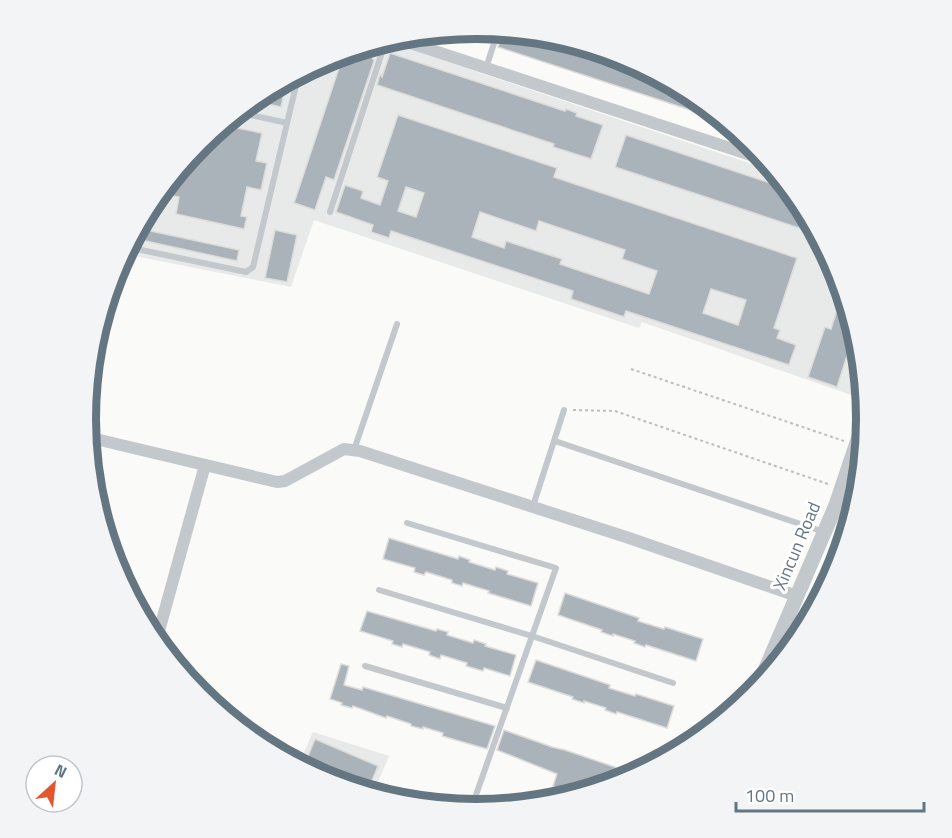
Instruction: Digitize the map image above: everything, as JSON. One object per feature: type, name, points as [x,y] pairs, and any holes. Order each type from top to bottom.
[{"type":"street","points":[[413,44],[749,154]]},
{"type":"street","points":[[97,438],[270,481],[285,481],[344,449],[354,450],[629,538],[797,596]]},
{"type":"street","name":"Xincun Road","points":[[770,659],[842,488],[855,449]]},
{"type":"street","points":[[160,629],[205,465]]},
{"type":"lane","points":[[486,68],[495,40]]},
{"type":"lane","points":[[330,212],[382,51]]},
{"type":"lane","points":[[136,249],[246,272],[253,267],[296,84]]},
{"type":"lane","points":[[249,115],[287,123]]},
{"type":"lane","points":[[354,450],[397,324]]},
{"type":"lane","points":[[533,507],[564,410]]},
{"type":"lane","points":[[555,441],[824,532]]},
{"type":"lane","points":[[406,523],[556,568],[475,799]]},
{"type":"lane","points":[[379,590],[532,636],[673,683]]},
{"type":"lane","points":[[782,632],[789,634]]},
{"type":"lane","points":[[365,666],[507,708]]},
{"type":"path","points":[[631,369],[855,445]]},
{"type":"path","points":[[564,410],[615,411],[842,488]]},
{"type":"shaded area","points":[[401,46],[761,167],[805,229],[827,274],[849,345],[854,385],[851,395],[642,322],[639,328],[314,220],[291,287],[133,256],[160,208],[190,168],[225,133],[265,103],[308,78],[354,59]]},
{"type":"shaded area","points":[[313,732],[389,756],[377,786],[354,779],[302,757]]},
{"type":"building","points":[[500,40],[526,42],[598,59],[644,78],[701,113],[498,47]]},
{"type":"building","points":[[390,53],[565,111],[566,109],[577,113],[576,116],[603,125],[591,159],[553,147],[554,144],[377,85]]},
{"type":"building","points":[[370,54],[374,61],[334,180],[326,177],[315,210],[294,203],[340,65]]},
{"type":"building","points":[[284,91],[281,107],[268,104],[269,101]]},
{"type":"building","points":[[398,115],[557,168],[554,177],[797,258],[774,328],[780,330],[777,338],[796,345],[789,365],[626,311],[624,317],[571,299],[573,291],[391,231],[389,238],[371,232],[373,225],[336,212],[345,185],[363,191],[361,198],[380,205],[388,181],[377,177]],"holes":[[[406,187],[424,193],[416,217],[398,211]],[[480,212],[536,231],[539,221],[625,250],[622,259],[657,271],[649,294],[560,264],[562,259],[506,241],[504,248],[472,237]],[[711,289],[746,300],[738,325],[703,313]]]},
{"type":"building","points":[[233,127],[262,133],[256,161],[267,163],[261,190],[247,187],[241,216],[247,217],[244,229],[176,214],[179,197],[170,195],[190,168],[225,133]]},
{"type":"building","points":[[626,135],[774,184],[805,229],[805,230],[615,167]]},
{"type":"building","points":[[146,230],[239,250],[237,261],[141,240]]},
{"type":"building","points":[[275,230],[297,235],[287,282],[265,278]]},
{"type":"building","points":[[838,305],[850,348],[837,387],[808,377],[825,327],[831,329]]},
{"type":"building","points":[[389,538],[458,559],[459,556],[470,560],[469,562],[495,570],[496,567],[508,571],[507,574],[538,583],[531,606],[463,583],[462,586],[452,583],[452,580],[426,572],[424,575],[414,572],[415,568],[383,559]]},
{"type":"building","points":[[565,593],[639,618],[638,621],[703,639],[696,661],[646,645],[645,647],[634,643],[635,641],[601,632],[602,630],[558,615]]},
{"type":"building","points":[[367,611],[436,631],[437,629],[448,632],[447,635],[473,643],[474,640],[486,644],[485,646],[516,655],[510,676],[484,668],[483,671],[466,666],[467,663],[441,655],[440,659],[429,655],[430,652],[403,644],[402,647],[392,644],[393,641],[360,631]]},
{"type":"building","points":[[536,660],[610,685],[609,688],[674,706],[667,728],[617,712],[616,714],[605,710],[606,708],[572,699],[573,697],[528,682]]},
{"type":"building","points":[[341,664],[349,666],[344,685],[362,690],[363,687],[495,726],[487,749],[442,736],[443,733],[411,726],[411,724],[387,716],[386,718],[353,706],[352,708],[341,705],[342,703],[330,699]]},
{"type":"building","points":[[504,730],[622,770],[562,789],[553,786],[557,774],[497,750]]},
{"type":"building","points":[[315,739],[378,766],[371,784],[307,759]]}]
